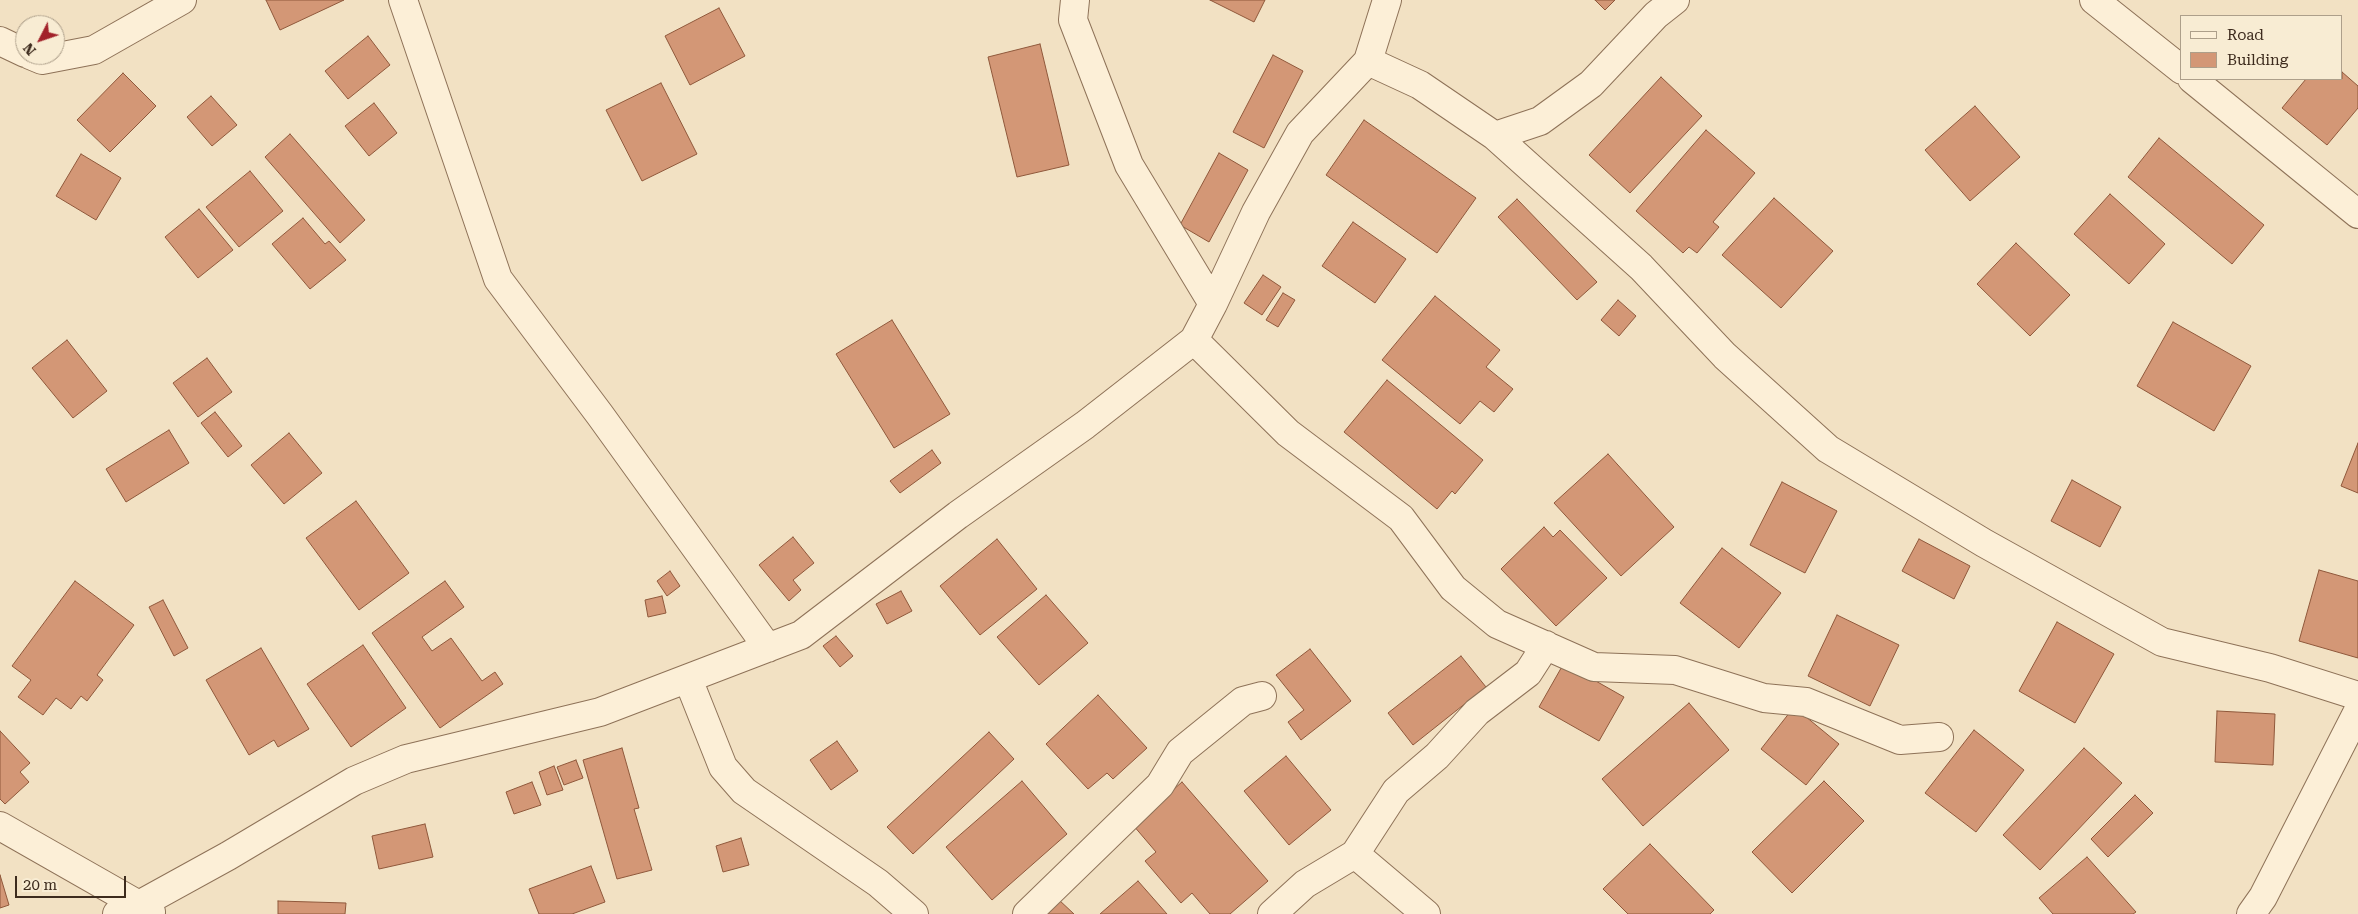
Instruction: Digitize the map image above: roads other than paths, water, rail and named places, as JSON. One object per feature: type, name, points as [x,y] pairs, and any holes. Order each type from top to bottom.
[{"type":"street","points":[[65,56],[94,50],[182,0]]},
{"type":"street","points":[[403,0],[498,278],[768,648]]},
{"type":"street","points":[[1075,0],[1073,20],[1129,165],[1214,304]]},
{"type":"street","points":[[0,826],[137,911],[354,781],[406,759],[600,712],[801,635],[958,515],[1085,425],[1194,340],[1214,304],[1256,212],[1300,133],[1368,61],[1387,0]]},
{"type":"street","points":[[1495,136],[1540,121],[1590,84],[1656,15],[1675,0]]},
{"type":"street","points":[[2094,0],[2180,68]]},
{"type":"street","points":[[0,41],[15,48]]},
{"type":"street","points":[[1368,61],[1420,86],[1495,136],[1641,267],[1725,356],[1828,449],[1984,543],[2162,642],[2270,668],[2358,696]]},
{"type":"street","points":[[2193,80],[2358,214]]},
{"type":"street","points":[[1194,340],[1288,434],[1401,518],[1453,588],[1498,624],[1594,667],[1675,670],[1764,698],[1806,702],[1900,740],[1939,737]]},
{"type":"street","points":[[1272,914],[1305,884],[1355,854],[1396,791],[1437,756],[1477,712],[1528,673],[1546,645]]},
{"type":"street","points":[[688,679],[723,767],[744,791],[878,883],[914,914]]},
{"type":"street","points":[[1027,914],[1160,785],[1180,752],[1243,701],[1262,696]]},
{"type":"street","points":[[2251,914],[2263,897],[2358,711]]},
{"type":"street","points":[[1355,854],[1426,914]]}]
